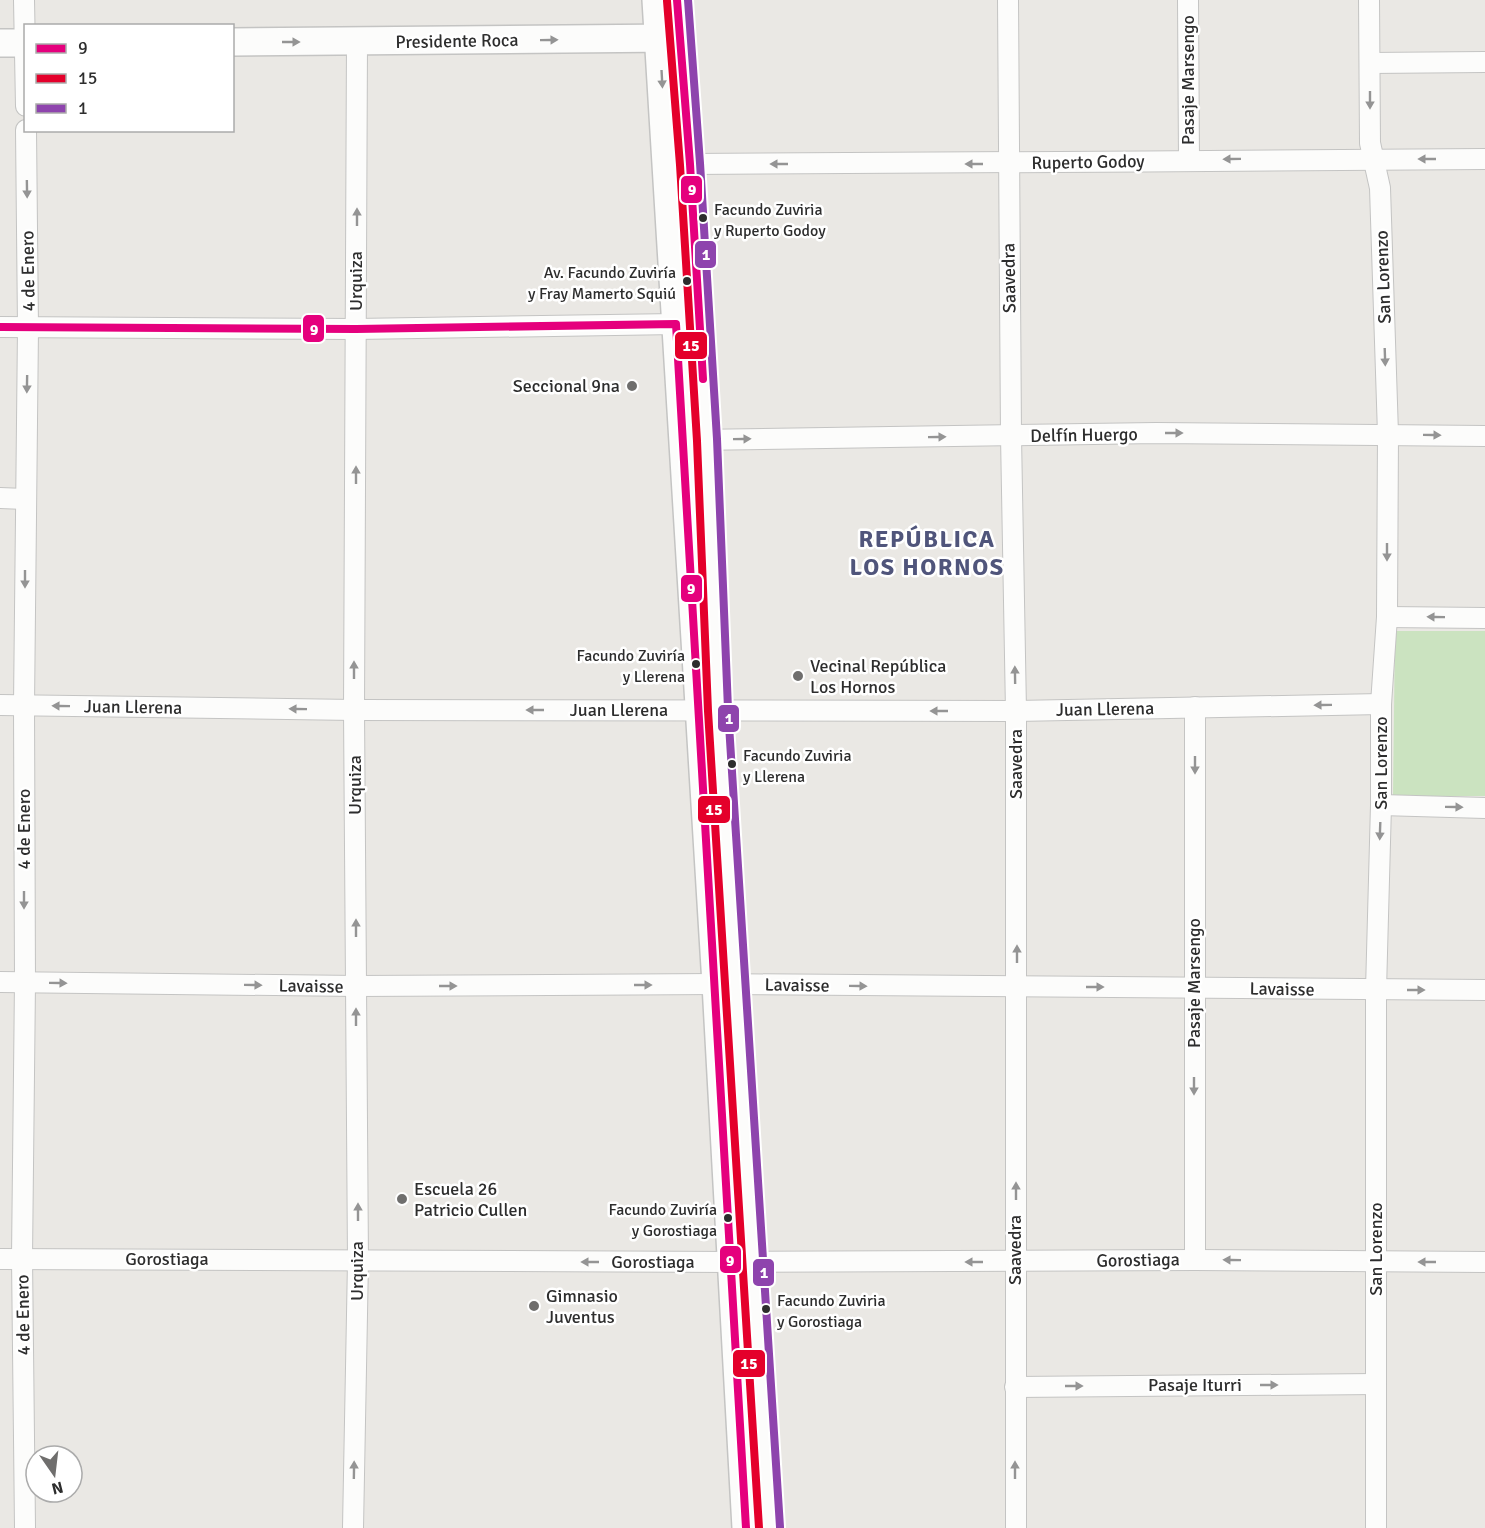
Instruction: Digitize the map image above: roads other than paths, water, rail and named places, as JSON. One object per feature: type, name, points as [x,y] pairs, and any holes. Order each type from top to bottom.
[{"type":"main road","points":[[656,0],[670,38],[690,164],[695,440],[708,710],[742,1262],[746,1528]]},
{"type":"main road","points":[[678,0],[670,38],[676,324],[695,440]]},
{"type":"main road","name":"Presidente Roca","points":[[234,42],[670,38]]},
{"type":"main road","points":[[0,43],[24,43]]},
{"type":"main road","points":[[742,1262],[770,1528]]},
{"type":"street","points":[[24,0],[25,24]]},
{"type":"street","name":"Saavedra","points":[[1008,0],[1011,436],[1016,711],[1016,1528]]},
{"type":"street","name":"Pasaje Marsengo","points":[[1188,0],[1189,160]]},
{"type":"street","name":"San Lorenzo","points":[[1370,0],[1370,143],[1380,188],[1388,434],[1387,616],[1382,704],[1376,990],[1376,1528]]},
{"type":"street","name":"Urquiza","points":[[353,1528],[358,1261],[354,710],[357,42]]},
{"type":"street","points":[[1370,63],[1485,62]]},
{"type":"street","name":"4 de Enero","points":[[25,1528],[22,1258],[25,982],[25,499],[28,328],[26,132]]},
{"type":"street","name":"Ruperto Godoy","points":[[690,164],[1008,164],[1189,160],[1485,159]]},
{"type":"street","points":[[0,327],[356,329],[676,324]]},
{"type":"street","name":"Delfín Huergo","points":[[695,440],[1156,433],[1485,436]]},
{"type":"street","points":[[0,498],[25,499]]},
{"type":"street","points":[[1387,616],[1485,618]]},
{"type":"street","name":"Juan Llerena","points":[[0,705],[354,710],[1016,711],[1382,704]]},
{"type":"street","name":"Pasaje Marsengo","points":[[1195,707],[1195,1260]]},
{"type":"street","points":[[1381,806],[1485,808]]},
{"type":"street","name":"Lavaisse","points":[[0,982],[356,986],[726,984],[1485,990]]},
{"type":"street","name":"Gorostiaga","points":[[0,1258],[358,1261],[1485,1262]]},
{"type":"street","name":"Pasaje Iturri","points":[[1015,1387],[1376,1384]]},
{"type":"place","name":"Facundo Zuviria y Ruperto Godoy","points":[[703,218]]},
{"type":"place","name":"Av. Facundo Zuviría y Fray Mamerto Squiú","points":[[687,281]]},
{"type":"place","name":"Seccional 9na","points":[[632,386]]},
{"type":"place","name":"Facundo Zuviría y Llerena","points":[[696,664]]},
{"type":"place","name":"Vecinal República Los Hornos","points":[[798,676]]},
{"type":"place","name":"Facundo Zuviria y Llerena","points":[[732,764]]},
{"type":"place","name":"Escuela 26 Patricio Cullen","points":[[402,1199]]},
{"type":"place","name":"Facundo Zuviría y Gorostiaga","points":[[728,1218]]},
{"type":"place","name":"Gimnasio Juventus","points":[[534,1306]]},
{"type":"place","name":"Facundo Zuviria y Gorostiaga","points":[[766,1309]]},
{"type":"district","name":"REPÚBLICA LOS HORNOS","points":[[927,553]]}]
